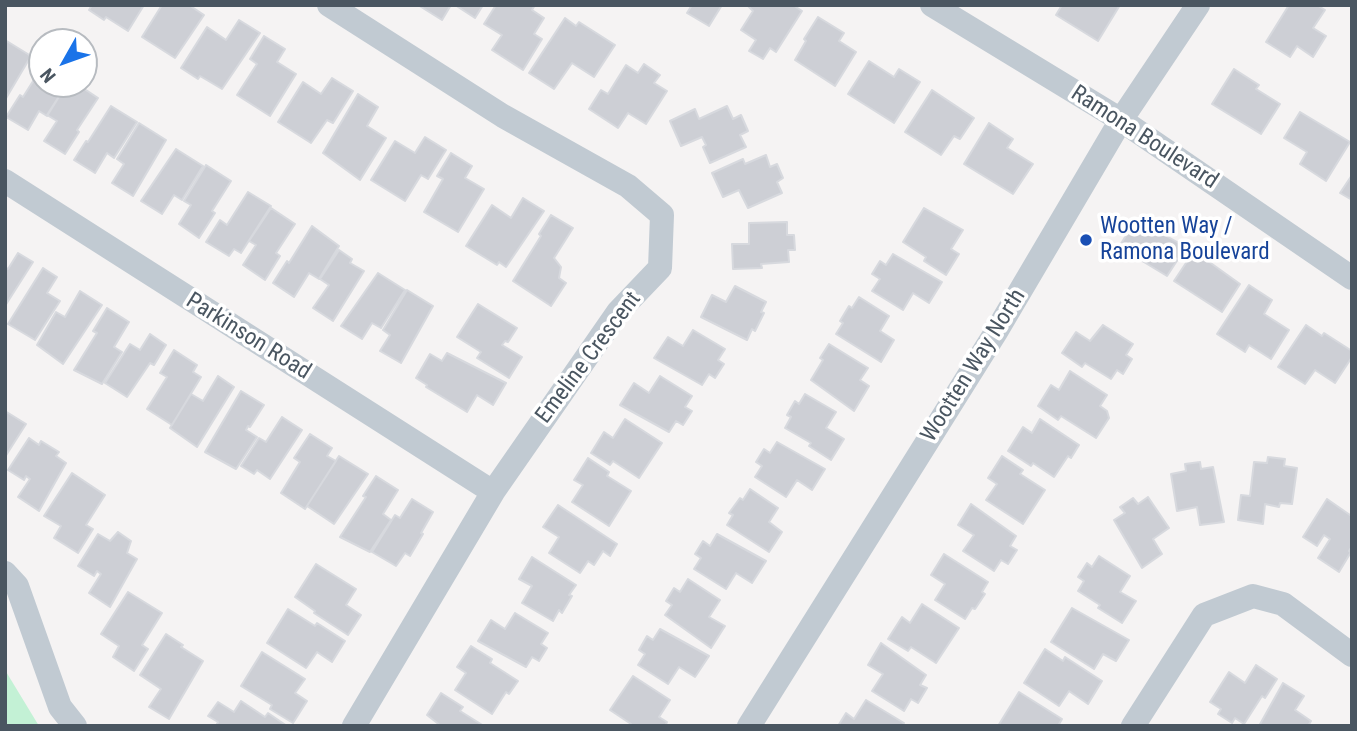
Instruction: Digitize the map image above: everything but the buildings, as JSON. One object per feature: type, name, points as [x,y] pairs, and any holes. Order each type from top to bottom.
[{"type":"street","name":"Emeline Crescent","points":[[329,5],[503,116],[628,186],[662,215],[660,268],[618,312],[493,492],[354,726]]},
{"type":"street","name":"Ramona Boulevard","points":[[932,5],[1121,120],[1352,278]]},
{"type":"street","name":"Wootten Way North","points":[[749,726],[996,332],[1121,120],[1198,5]]},
{"type":"street","name":"Parkinson Road","points":[[5,181],[493,492]]},
{"type":"street","points":[[5,573],[17,586],[60,707],[75,726]]},
{"type":"street","points":[[1133,726],[1204,615],[1253,596],[1283,604],[1352,655]]},
{"type":"green space","points":[[5,670],[39,726],[5,726]]},
{"type":"place","name":"Wootten Way / Ramona Boulevard","points":[[1086,240]]}]
